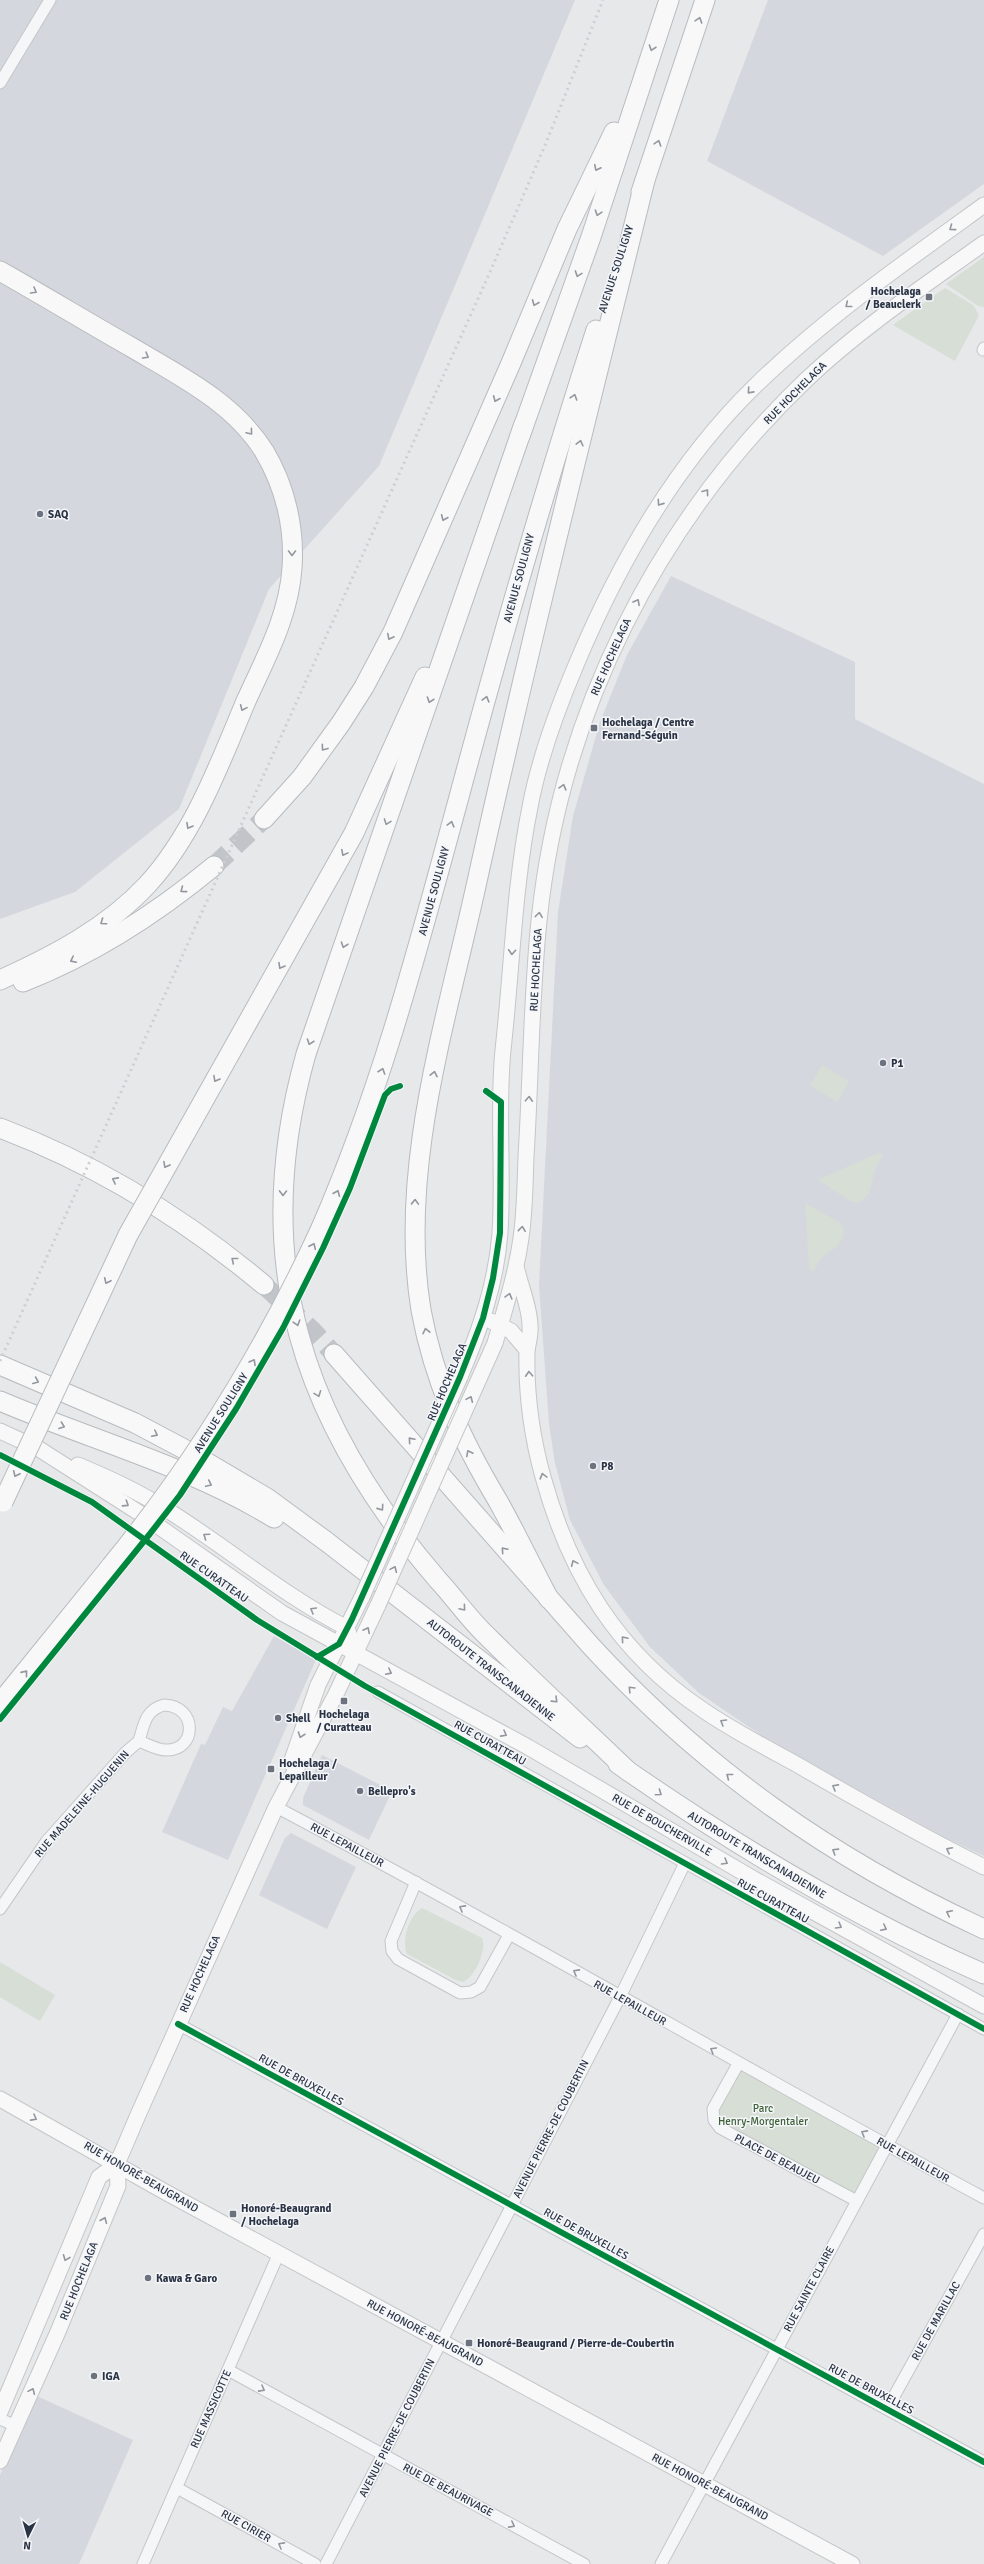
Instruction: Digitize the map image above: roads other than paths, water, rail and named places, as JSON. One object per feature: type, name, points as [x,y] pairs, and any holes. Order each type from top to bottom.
[{"type":"highway","points":[[628,1771],[480,1629],[396,1529],[347,1454],[317,1392],[292,1302],[283,1230],[285,1154],[298,1083],[322,1005],[426,711],[524,424],[591,237],[669,0]]},
{"type":"highway","name":"AVENUE SOULIGNY","points":[[0,1703],[166,1497],[223,1412],[262,1346],[321,1228],[352,1154],[386,1057],[425,926],[537,515],[645,180],[706,0]]},
{"type":"highway","points":[[264,819],[302,777],[341,723],[364,687],[393,632],[511,363],[567,229],[645,70]]},
{"type":"highway","points":[[549,1599],[466,1448],[439,1380],[429,1347],[418,1288],[415,1237],[416,1180],[436,1067],[521,687],[645,180]]},
{"type":"highway","points":[[0,271],[188,381],[230,411],[254,437],[273,468],[286,501],[293,553],[290,587],[273,641],[204,797],[170,857],[146,886],[115,914],[66,947],[0,980]]},
{"type":"highway","points":[[1,1505],[128,1235],[354,833],[415,704],[524,424]]},
{"type":"highway","points":[[0,991],[51,970],[90,951],[150,915],[214,866]]},
{"type":"highway","points":[[0,1128],[73,1158],[129,1188],[201,1234],[264,1285]]},
{"type":"highway","points":[[334,1354],[549,1599],[648,1706],[748,1790],[820,1842],[855,1863],[984,1930]]},
{"type":"highway","name":"AUTOROUTE TRANSCANADIENNE","points":[[0,1365],[88,1401],[184,1449],[267,1498],[529,1700],[699,1820],[825,1897],[925,1948],[984,1974]]},
{"type":"highway","points":[[0,1401],[167,1465],[236,1496],[286,1525],[401,1600]]},
{"type":"main road","name":"RUE HOCHELAGA","points":[[276,1807],[318,1685],[362,1597],[477,1336],[483,1318],[493,1278],[500,1233],[502,1062],[525,838],[540,764],[563,696],[586,641],[638,534],[679,476],[753,388],[857,298],[984,205]]},
{"type":"main road","name":"RUE HOCHELAGA","points":[[0,2461],[59,2329],[118,2186],[117,2164],[178,2024],[276,1807],[355,1654],[378,1605],[495,1344],[516,1267],[523,1220],[535,963],[545,875],[558,810],[576,742],[609,655],[654,570],[694,508],[726,467],[763,424],[807,379],[843,347],[984,243]]},
{"type":"main road","points":[[516,1267],[530,1320],[527,1350],[533,1428],[542,1472],[554,1513],[570,1554],[586,1587],[625,1641],[675,1689],[712,1716],[868,1806],[984,1867]]},
{"type":"main road","points":[[483,1318],[500,1325],[514,1334],[527,1350]]},
{"type":"main road","name":"RUE CURATTEAU","points":[[0,1431],[36,1448],[118,1482],[153,1501],[294,1598],[347,1628]]},
{"type":"main road","name":"RUE CURATTEAU","points":[[36,1448],[137,1511],[282,1613],[339,1644]]},
{"type":"main road","points":[[347,1628],[355,1654]]},
{"type":"main road","name":"RUE DE BOUCHERVILLE","points":[[339,1644],[522,1743],[761,1883],[984,2006]]},
{"type":"main road","name":"RUE HONORÉ-BEAUGRAND","points":[[0,2099],[279,2254],[852,2564]]},
{"type":"main road","name":"RUE HOCHELAGA","points":[[0,2412],[40,2321],[99,2178],[117,2164]]},
{"type":"main road","name":"RUE HOCHELAGA","points":[[40,2321],[59,2329]]},
{"type":"street","points":[[0,83],[50,0]]},
{"type":"street","name":"RUE CURATTEAU","points":[[378,1692],[984,2029]]},
{"type":"street","name":"RUE MADELEINE-HUGUENIN","points":[[0,1909],[46,1842],[124,1753],[139,1741],[146,1716],[157,1707],[171,1705],[178,1708],[188,1719],[189,1734],[179,1746],[164,1750],[139,1741]]},
{"type":"street","name":"RUE LEPAILLEUR","points":[[276,1807],[416,1882],[738,2064],[984,2198]]},
{"type":"street","name":"AVENUE PIERRE-DE COUBERTIN","points":[[326,2564],[384,2455],[441,2341],[620,1997],[685,1863]]},
{"type":"street","points":[[416,1882],[391,1941],[392,1951],[398,1959],[460,1993],[471,1992],[480,1987],[509,1935]]},
{"type":"street","name":"RUE SAINTE CLAIRE","points":[[661,2564],[958,2014]]},
{"type":"street","name":"RUE DE BRUXELLES","points":[[178,2024],[984,2462]]},
{"type":"street","name":"PLACE DE BEAUJEU","points":[[738,2064],[713,2109],[714,2120],[720,2128],[856,2201]]},
{"type":"street","name":"RUE DE MARILLAC","points":[[887,2409],[984,2234]]},
{"type":"street","name":"RUE MASSICOTTE","points":[[143,2564],[279,2254]]},
{"type":"street","name":"RUE DE BEAURIVAGE","points":[[228,2370],[584,2564]]},
{"type":"street","points":[[0,2418],[16,2426]]},
{"type":"street","name":"RUE CIRIER","points":[[177,2488],[316,2564]]},
{"type":"tunnel","points":[[214,866],[264,819]]},
{"type":"tunnel","points":[[264,1285],[312,1330],[334,1354]]},
{"type":"railway","points":[[0,1361],[490,272],[546,143],[603,0]]},
{"type":"place","name":"Hochelaga / Beauclerk","points":[[929,297]]},
{"type":"place","name":"SAQ","points":[[40,514]]},
{"type":"place","name":"Hochelaga / Centre Fernand-Séguin","points":[[594,728]]},
{"type":"place","name":"P1","points":[[883,1063]]},
{"type":"place","name":"P8","points":[[593,1466]]},
{"type":"place","name":"Hochelaga / Curatteau","points":[[344,1701]]},
{"type":"place","name":"Shell","points":[[278,1718]]},
{"type":"place","name":"Hochelaga / Lepailleur","points":[[271,1769]]},
{"type":"place","name":"Bellepro's","points":[[360,1791]]},
{"type":"place","name":"Honoré-Beaugrand / Hochelaga","points":[[233,2214]]},
{"type":"place","name":"Kawa & Garo","points":[[148,2278]]},
{"type":"place","name":"Honoré-Beaugrand / Pierre-de-Coubertin","points":[[469,2343]]},
{"type":"place","name":"IGA","points":[[94,2376]]},
{"type":"park label","name":"Parc Henry-Morgentaler","points":[[763,2114]]}]
